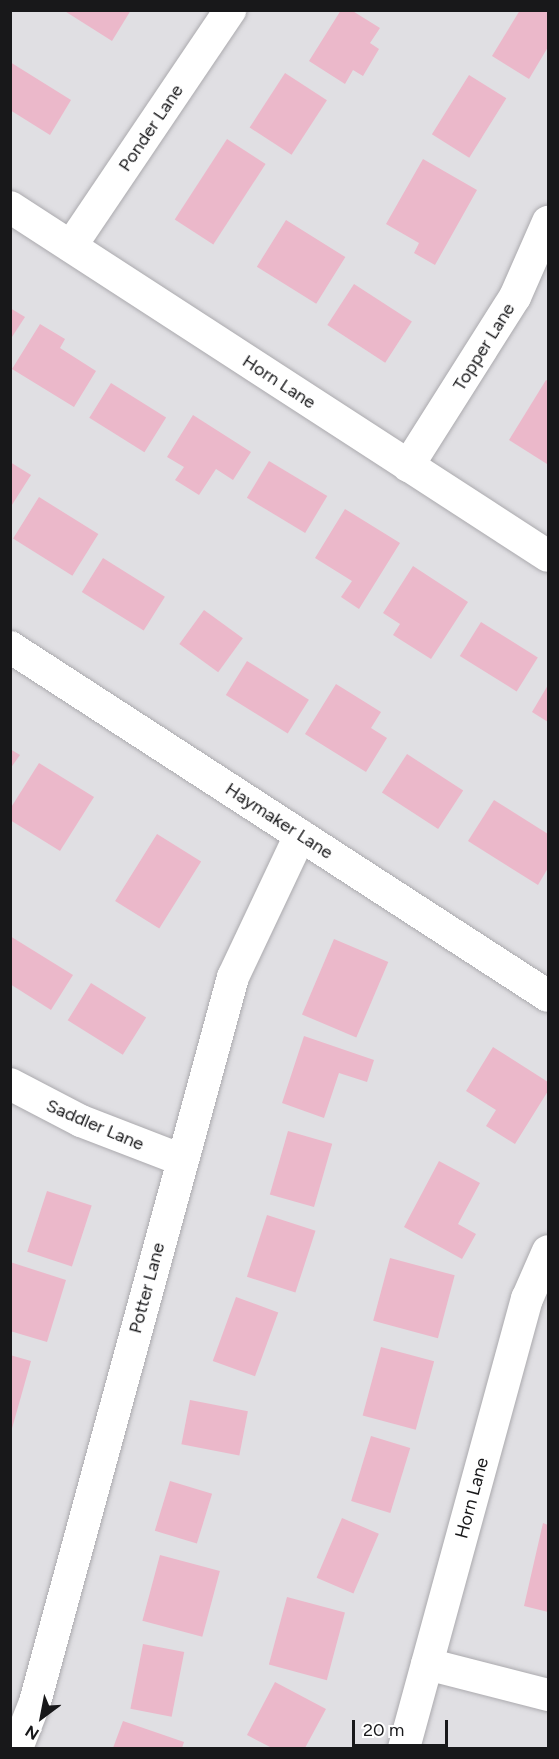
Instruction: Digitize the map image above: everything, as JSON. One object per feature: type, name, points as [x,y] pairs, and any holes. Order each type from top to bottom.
[{"type":"street","name":"Ponder Lane","points":[[71,246],[230,10]]},
{"type":"street","name":"Horn Lane","points":[[10,207],[549,556]]},
{"type":"street","name":"Topper Lane","points":[[408,466],[515,297],[549,222]]},
{"type":"street","name":"Haymaker Lane","points":[[10,647],[549,996]]},
{"type":"street","name":"Potter Lane","points":[[16,1749],[35,1702],[233,977],[300,834]]},
{"type":"street","name":"Saddler Lane","points":[[10,1084],[81,1121],[182,1160]]},
{"type":"street","name":"Horn Lane","points":[[404,1749],[527,1299],[549,1251]]},
{"type":"street","points":[[427,1664],[549,1695]]},
{"type":"building","points":[[63,10],[131,10],[112,41]]},
{"type":"building","points":[[341,10],[351,10],[380,28],[370,43],[379,49],[363,76],[353,70],[345,84],[309,61]]},
{"type":"building","points":[[520,10],[548,12],[548,47],[529,79],[492,56]]},
{"type":"building","points":[[10,62],[71,100],[50,135],[10,110]]},
{"type":"building","points":[[285,73],[327,100],[292,155],[250,128]]},
{"type":"building","points":[[469,75],[506,98],[469,158],[432,134]]},
{"type":"building","points":[[227,139],[266,164],[213,245],[175,220]]},
{"type":"building","points":[[423,159],[477,190],[435,265],[414,253],[419,243],[386,224]]},
{"type":"building","points":[[286,220],[345,257],[316,304],[257,267]]},
{"type":"building","points":[[354,284],[412,322],[385,363],[327,325]]},
{"type":"building","points":[[10,308],[25,317],[10,340]]},
{"type":"building","points":[[40,324],[65,339],[60,348],[96,371],[74,407],[12,369]]},
{"type":"building","points":[[546,380],[548,381],[547,464],[509,440]]},
{"type":"building","points":[[111,383],[166,417],[144,452],[89,418]]},
{"type":"building","points":[[193,415],[251,452],[233,480],[216,469],[199,495],[175,480],[184,467],[167,457]]},
{"type":"building","points":[[269,461],[327,496],[305,533],[247,498]]},
{"type":"building","points":[[10,462],[31,475],[10,508]]},
{"type":"building","points":[[39,497],[98,534],[72,576],[13,539]]},
{"type":"building","points":[[345,509],[400,543],[359,609],[341,597],[352,581],[315,558]]},
{"type":"building","points":[[103,558],[165,597],[144,631],[82,592]]},
{"type":"building","points":[[413,566],[468,602],[431,659],[393,635],[400,624],[383,613]]},
{"type":"building","points":[[204,610],[243,638],[218,672],[179,644]]},
{"type":"building","points":[[481,622],[538,658],[517,691],[460,656]]},
{"type":"building","points":[[247,661],[309,700],[288,734],[226,695]]},
{"type":"building","points":[[336,684],[381,712],[371,728],[387,738],[366,772],[305,734]]},
{"type":"building","points":[[548,685],[548,722],[532,712]]},
{"type":"building","points":[[10,749],[20,755],[10,769]]},
{"type":"building","points":[[407,754],[463,790],[438,829],[382,793]]},
{"type":"building","points":[[39,763],[94,797],[60,851],[10,820],[10,809]]},
{"type":"building","points":[[494,800],[548,834],[548,868],[538,885],[468,841]]},
{"type":"building","points":[[157,834],[201,862],[159,929],[115,901]]},
{"type":"building","points":[[10,936],[73,975],[51,1010],[10,984]]},
{"type":"building","points":[[334,939],[388,962],[356,1038],[302,1014]]},
{"type":"building","points":[[91,983],[146,1017],[123,1055],[68,1020]]},
{"type":"building","points":[[304,1036],[374,1060],[367,1082],[339,1073],[324,1118],[282,1103]]},
{"type":"building","points":[[493,1047],[548,1082],[548,1091],[515,1144],[486,1126],[496,1110],[466,1091]]},
{"type":"building","points":[[288,1131],[332,1144],[314,1207],[270,1194]]},
{"type":"building","points":[[439,1161],[480,1183],[458,1224],[476,1234],[462,1259],[404,1227]]},
{"type":"building","points":[[47,1191],[92,1206],[72,1266],[27,1252]]},
{"type":"building","points":[[267,1215],[316,1231],[295,1293],[247,1277]]},
{"type":"building","points":[[390,1258],[455,1275],[438,1338],[373,1321]]},
{"type":"building","points":[[10,1262],[66,1280],[47,1342],[10,1331]]},
{"type":"building","points":[[236,1297],[278,1312],[255,1376],[213,1361]]},
{"type":"building","points":[[381,1347],[434,1361],[416,1430],[363,1416]]},
{"type":"building","points":[[10,1355],[31,1361],[11,1432],[10,1432]]},
{"type":"building","points":[[190,1400],[248,1411],[239,1455],[181,1444]]},
{"type":"building","points":[[371,1436],[410,1448],[390,1513],[351,1501]]},
{"type":"building","points":[[170,1481],[212,1494],[197,1544],[155,1531]]},
{"type":"building","points":[[342,1518],[379,1534],[353,1593],[317,1578]]},
{"type":"building","points":[[543,1523],[548,1525],[548,1612],[524,1606]]},
{"type":"building","points":[[160,1555],[220,1571],[202,1637],[142,1621]]},
{"type":"building","points":[[287,1597],[345,1613],[327,1680],[269,1665]]},
{"type":"building","points":[[143,1644],[184,1652],[172,1717],[130,1709]]},
{"type":"building","points":[[275,1682],[326,1709],[305,1748],[272,1748],[247,1735]]},
{"type":"building","points":[[123,1721],[184,1742],[182,1748],[113,1748]]}]
